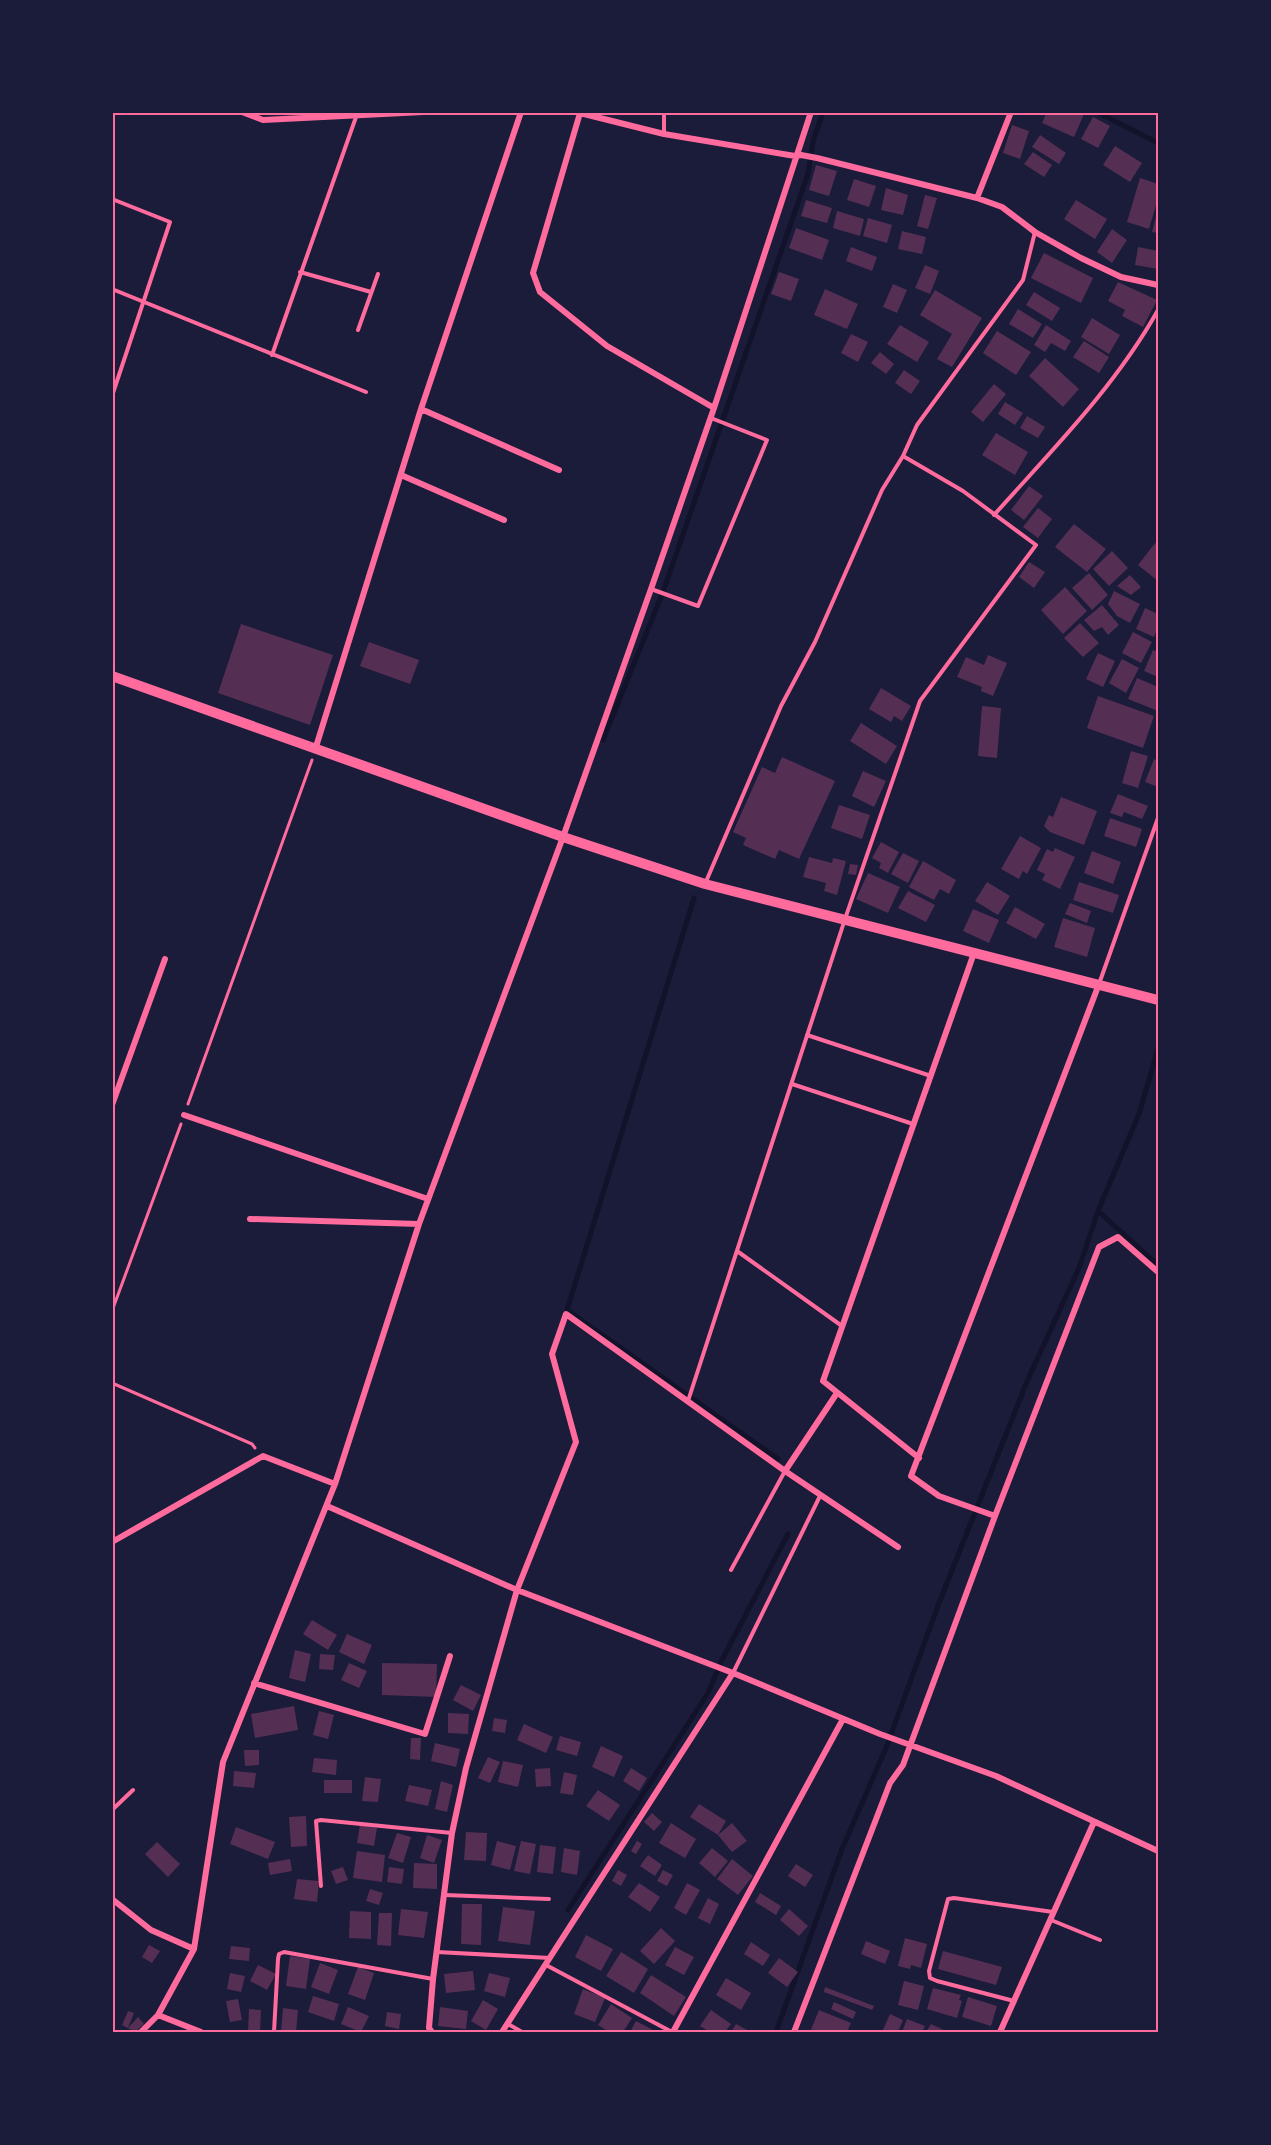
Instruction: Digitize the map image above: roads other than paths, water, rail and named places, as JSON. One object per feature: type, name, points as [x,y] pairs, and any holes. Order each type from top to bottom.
[{"type":"main road","points":[[112,676],[563,837],[705,884],[1158,1000]]},
{"type":"street","points":[[246,113],[263,120],[423,112]]},
{"type":"street","points":[[315,750],[421,409],[521,112]]},
{"type":"street","points":[[141,2032],[158,2015],[194,1949],[223,1762],[335,1484],[419,1224],[563,837],[651,589],[714,408],[811,112]]},
{"type":"street","points":[[977,198],[1011,112]]},
{"type":"street","points":[[714,408],[607,346],[540,292],[533,273],[579,113],[664,134],[817,158],[977,198],[1002,207],[1035,232],[1081,258],[1121,277],[1158,285]]},
{"type":"street","points":[[421,409],[559,470]]},
{"type":"street","points":[[401,475],[504,520]]},
{"type":"street","points":[[919,1458],[823,1381],[974,953]]},
{"type":"street","points":[[112,1105],[165,959]]},
{"type":"street","points":[[995,1516],[939,1496],[911,1476],[1099,984]]},
{"type":"street","points":[[184,1115],[429,1199]]},
{"type":"street","points":[[250,1219],[419,1224]]},
{"type":"street","points":[[794,2032],[890,1783],[903,1766],[909,1744],[995,1516],[1099,1247],[1118,1237],[1158,1272]]},
{"type":"street","points":[[432,2032],[429,2028],[433,1979],[452,1833],[466,1768],[517,1590],[576,1442],[552,1354],[566,1314],[820,1496],[898,1547]]},
{"type":"street","points":[[785,1471],[837,1393]]},
{"type":"street","points":[[112,1542],[263,1456],[335,1484]]},
{"type":"street","points":[[327,1506],[517,1590],[733,1673],[880,1734],[996,1776],[1158,1851]]},
{"type":"street","points":[[254,1683],[425,1734],[450,1656]]},
{"type":"street","points":[[502,2032],[733,1673]]},
{"type":"street","points":[[673,2032],[843,1719]]},
{"type":"street","points":[[1000,2032],[1094,1822]]},
{"type":"street","points":[[112,1899],[151,1930],[194,1949]]},
{"type":"street","points":[[158,2015],[201,2032]]},
{"type":"lane","points":[[664,112],[664,134]]},
{"type":"lane","points":[[272,355],[356,117]]},
{"type":"lane","points":[[112,199],[170,222],[112,396]]},
{"type":"lane","points":[[705,884],[781,706],[815,642],[882,490],[903,456],[917,425],[1023,280],[1035,232]]},
{"type":"lane","points":[[300,272],[371,292]]},
{"type":"lane","points":[[358,330],[378,274]]},
{"type":"lane","points":[[112,289],[366,392]]},
{"type":"lane","points":[[994,515],[1104,391],[1146,332],[1158,310]]},
{"type":"lane","points":[[651,589],[698,606],[767,440],[710,418]]},
{"type":"lane","points":[[688,1401],[845,919],[920,700],[1036,545],[963,491],[903,456]]},
{"type":"lane","points":[[1099,984],[1158,818]]},
{"type":"lane","points":[[807,1035],[930,1076]]},
{"type":"lane","points":[[792,1084],[914,1124]]},
{"type":"lane","points":[[737,1251],[842,1326]]},
{"type":"lane","points":[[731,1569],[785,1471]]},
{"type":"lane","points":[[733,1673],[820,1496]]},
{"type":"lane","points":[[112,1810],[132,1790]]},
{"type":"lane","points":[[321,1886],[316,1821],[452,1833]]},
{"type":"lane","points":[[445,1895],[549,1899]]},
{"type":"lane","points":[[1014,2001],[937,1982],[930,1978],[929,1971],[948,1899],[1054,1912]]},
{"type":"lane","points":[[1050,1919],[1100,1940]]},
{"type":"lane","points":[[274,2032],[278,1959],[279,1954],[284,1952],[433,1979]]},
{"type":"lane","points":[[437,1952],[550,1958]]},
{"type":"lane","points":[[546,1965],[673,2032]]},
{"type":"lane","points":[[508,2024],[522,2032]]},
{"type":"waterway","points":[[603,740],[663,592],[808,174],[813,141],[823,112]]},
{"type":"waterway","points":[[1097,112],[1158,143]]},
{"type":"waterway","points":[[694,898],[567,1310],[778,1459]]},
{"type":"waterway","points":[[776,2032],[842,1849],[886,1748],[939,1603],[1028,1379],[1079,1268],[1098,1211],[1139,1114],[1158,1049]]},
{"type":"waterway","points":[[1098,1211],[1158,1265]]},
{"type":"waterway","points":[[568,1910],[708,1693],[722,1660],[788,1534]]}]
